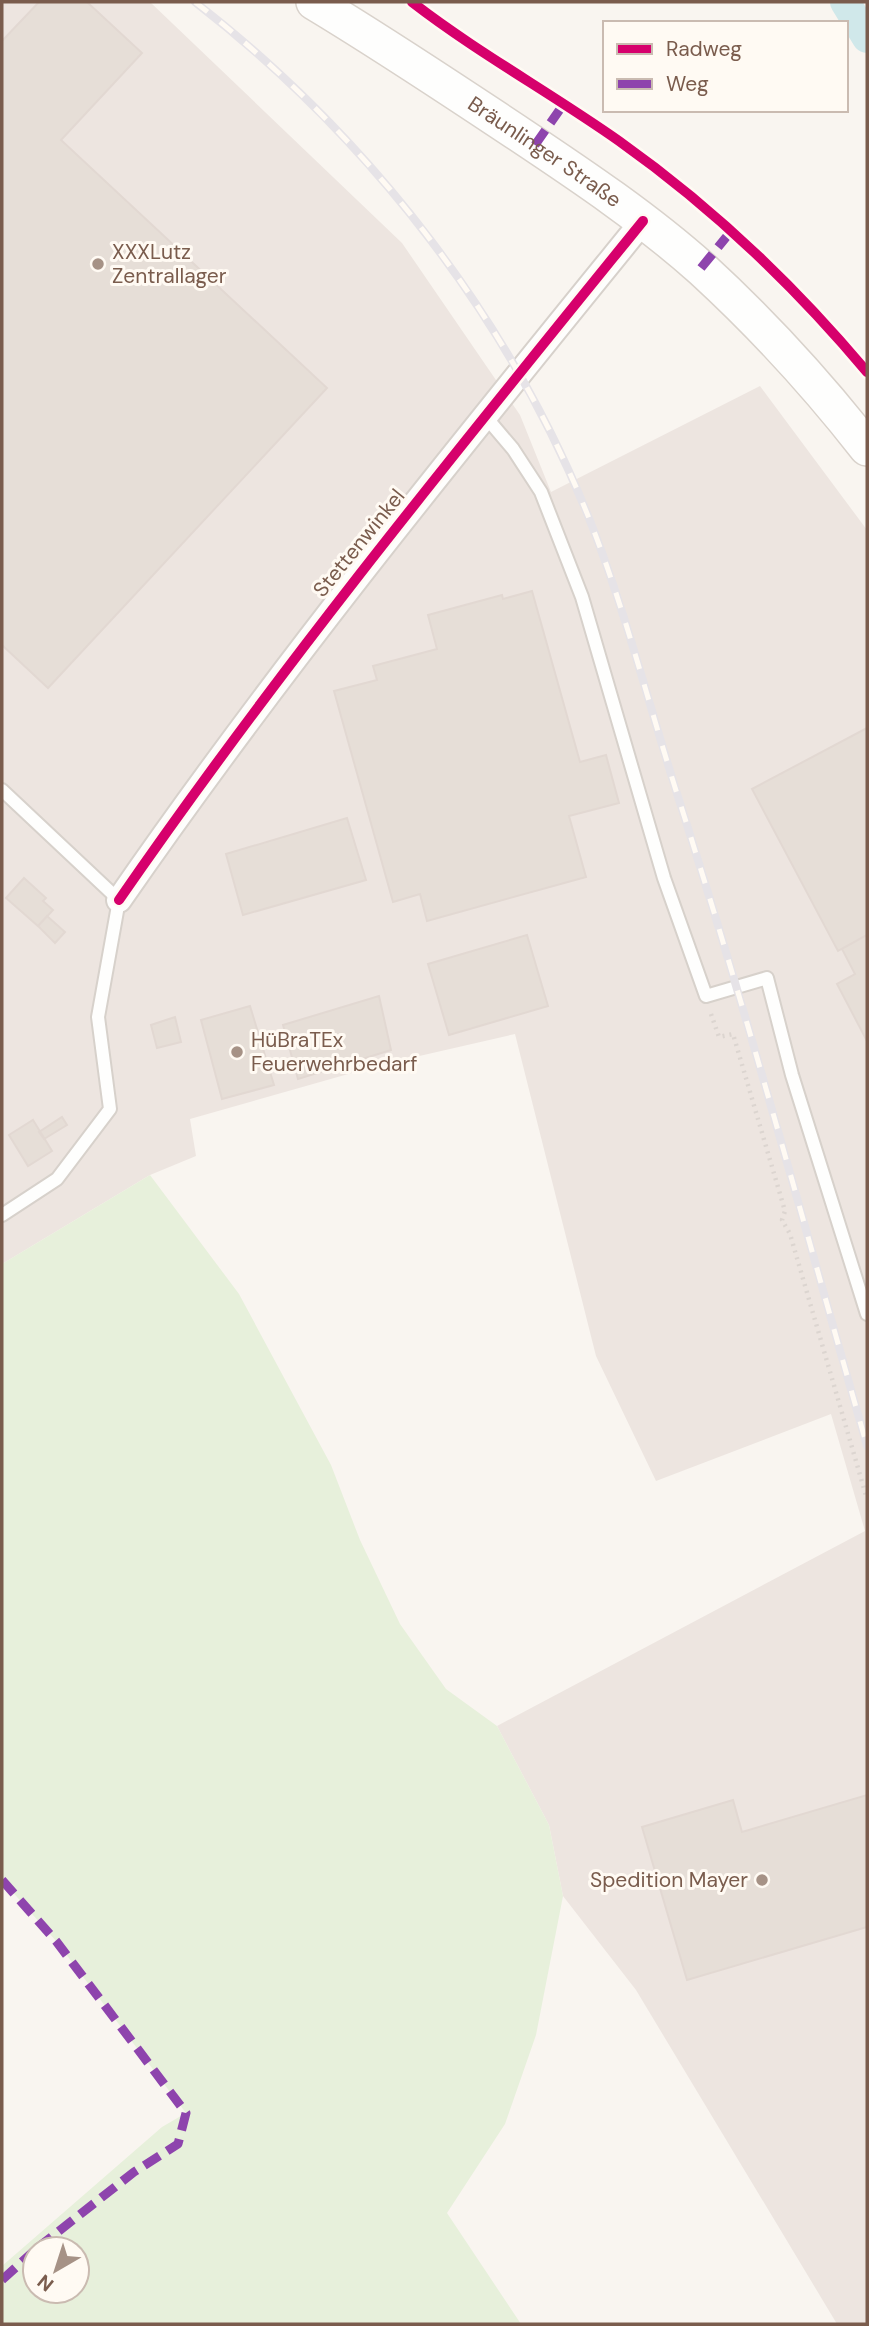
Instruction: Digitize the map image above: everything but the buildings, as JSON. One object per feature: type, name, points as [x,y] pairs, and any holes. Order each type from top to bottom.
[{"type":"main road","name":"Bräunlinger Straße","points":[[314,2],[546,152],[643,221],[701,268],[765,329],[816,383],[867,449]]},
{"type":"street","name":"Stettenwinkel","points":[[119,900],[206,774],[318,624],[643,221]]},
{"type":"lane","points":[[485,416],[513,449],[541,492],[582,597],[664,878],[706,996],[766,978],[792,1075],[867,1314]]},
{"type":"lane","points":[[2,790],[119,900]]},
{"type":"lane","name":"Stettenwinkel","points":[[2,1215],[57,1180],[110,1109],[97,1017],[119,900]]},
{"type":"path","points":[[706,996],[719,1037],[733,1034],[785,1211],[782,1220],[790,1234],[867,1499]]},
{"type":"shaded area","points":[[2,2],[150,2],[402,243],[520,415],[551,492],[760,386],[867,530],[867,2324],[837,2324],[636,1990],[563,1896],[549,1825],[497,1726],[865,1531],[831,1414],[656,1481],[596,1356],[515,1034],[380,1065],[190,1119],[196,1156],[150,1175],[2,1264]]},
{"type":"green space","points":[[150,1175],[239,1294],[331,1465],[360,1540],[400,1624],[446,1689],[497,1726],[549,1825],[563,1896],[536,2035],[505,2124],[447,2213],[521,2324],[2,2324],[2,2266],[21,2249],[21,2305],[91,2305],[91,2235],[38,2235],[162,2127],[186,2113],[56,1941],[2,1880],[2,1264]]},
{"type":"waterway","points":[[845,2],[867,38]]},
{"type":"railway","points":[[195,2],[259,55],[320,113],[377,174],[430,240],[479,308],[523,380],[561,454],[594,531],[629,632],[753,1044],[867,1446]]},
{"type":"marked path","points":[[535,145],[563,105]]},
{"type":"marked path","points":[[701,268],[732,230]]},
{"type":"marked path","points":[[2,1880],[56,1941],[186,2113],[178,2144],[134,2172],[54,2235]]},
{"type":"marked path","points":[[2,2280],[21,2263]]},
{"type":"cycle path","points":[[412,2],[619,141],[687,193],[781,278],[867,372]]},
{"type":"cycle path","points":[[119,900],[309,640],[441,471],[643,221]]},
{"type":"place","name":"XXXLutz Zentrallager","points":[[98,264]]},
{"type":"place","name":"HüBraTEx Feuerwehrbedarf","points":[[237,1052]]},
{"type":"place","name":"Spedition Mayer","points":[[762,1880]]}]
